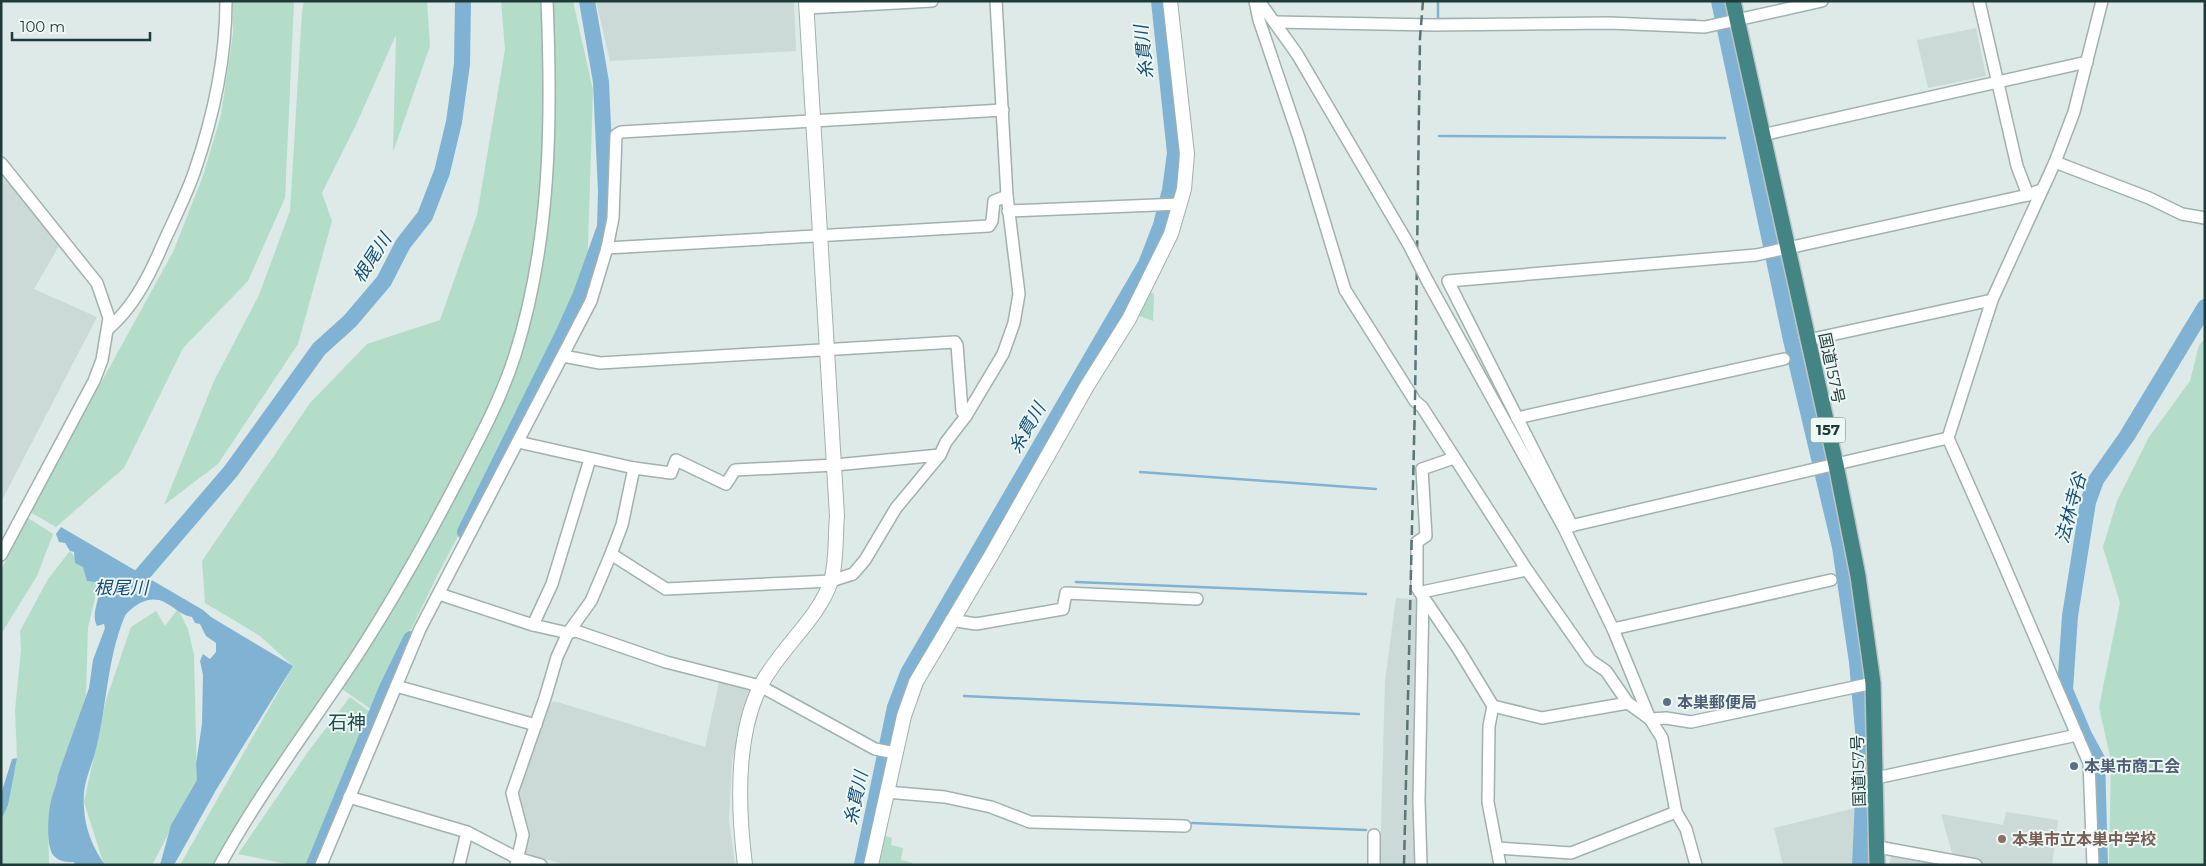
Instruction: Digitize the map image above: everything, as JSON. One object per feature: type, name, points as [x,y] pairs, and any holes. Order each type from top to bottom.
[{"type":"highway","name":"国道157号","points":[[1733,1],[1733,21],[1788,249],[1836,465],[1858,576],[1873,683],[1877,865]]},
{"type":"street","points":[[108,329],[117,321],[141,291],[165,244],[193,174],[210,122],[225,44],[226,1]]},
{"type":"street","points":[[220,865],[241,827],[358,654],[398,590],[446,503],[502,392],[524,321],[537,257],[544,209],[550,90],[547,1]]},
{"type":"street","points":[[745,865],[739,792],[741,760],[748,725],[760,686],[774,663],[809,620],[831,581],[837,516],[807,5],[932,1]]},
{"type":"street","points":[[611,554],[666,589],[831,581],[853,574],[865,560],[896,508],[940,455],[946,442],[966,416],[1002,354],[1009,340],[1017,311],[1018,294],[1008,211],[996,1]]},
{"type":"street","points":[[871,865],[886,792],[888,752],[916,682],[951,620],[992,554],[1091,378],[1129,319],[1171,234],[1171,205],[1185,181],[1187,154],[1170,1]]},
{"type":"street","points":[[1256,1],[1259,20],[1299,138],[1345,290],[1380,347],[1527,570],[1590,660],[1606,671],[1628,703],[1650,719],[1666,718],[1691,722],[1873,683]]},
{"type":"street","points":[[1259,1],[1297,54],[1409,246],[1568,527]]},
{"type":"street","points":[[1274,22],[1434,25],[1609,23],[1705,28],[1822,1]]},
{"type":"street","points":[[1979,1],[2016,166],[2028,195]]},
{"type":"street","points":[[2092,865],[2089,763],[1948,438],[1992,300],[2055,162],[2074,112],[2101,2]]},
{"type":"street","points":[[1762,135],[2087,62]]},
{"type":"street","points":[[321,865],[420,629],[592,301],[608,248],[613,218],[616,135],[621,132],[1003,110]]},
{"type":"street","points":[[2055,162],[2149,198],[2182,214],[2205,218]]},
{"type":"street","points":[[1,163],[97,283],[109,318],[102,360],[94,381],[1,555]]},
{"type":"street","points":[[1696,865],[1686,829],[1676,812],[1662,738],[1650,719],[1568,527],[1517,418],[1448,281],[1756,255],[2028,195],[2041,190]]},
{"type":"street","points":[[608,248],[989,226],[992,221],[994,202],[1007,196]]},
{"type":"street","points":[[1008,211],[1171,205]]},
{"type":"street","points":[[1808,340],[1992,300]]},
{"type":"street","points":[[563,356],[600,364],[955,342],[957,345],[962,411],[966,416]]},
{"type":"street","points":[[1517,418],[1784,359]]},
{"type":"street","points":[[1568,527],[1948,438]]},
{"type":"street","points":[[518,442],[634,468],[671,473],[676,460],[726,484],[735,470],[835,465],[940,455]]},
{"type":"street","points":[[533,625],[552,584],[590,458]]},
{"type":"street","points":[[1454,458],[1422,469],[1426,536],[1417,542],[1417,588],[1423,593],[1493,706],[1489,726],[1488,802],[1500,865]]},
{"type":"street","points":[[517,861],[523,835],[512,793],[557,657],[568,634],[591,601],[622,525],[634,468]]},
{"type":"street","points":[[1423,593],[1527,570]]},
{"type":"street","points":[[1613,629],[1831,580]]},
{"type":"street","points":[[951,620],[976,624],[1063,609],[1066,592],[1197,599]]},
{"type":"street","points":[[1421,865],[1419,800],[1423,593]]},
{"type":"street","points":[[439,594],[533,625],[568,634],[576,631],[666,662],[760,686],[838,729],[888,752]]},
{"type":"street","points":[[396,686],[536,725]]},
{"type":"street","points":[[1493,706],[1542,718],[1628,703]]},
{"type":"street","points":[[1876,778],[2077,735]]},
{"type":"street","points":[[886,792],[954,799],[991,807],[1030,822],[1185,826]]},
{"type":"street","points":[[349,797],[467,832],[517,861],[541,865]]},
{"type":"street","points":[[1497,848],[1571,853],[1676,812]]},
{"type":"street","points":[[459,865],[467,832]]},
{"type":"street","points":[[1374,835],[1374,865]]},
{"type":"street","points":[[1878,847],[1976,865]]},
{"type":"shaded area","points":[[596,1],[794,1],[796,51],[610,61]]},
{"type":"shaded area","points":[[1976,28],[1986,76],[1928,88],[1917,40]]},
{"type":"shaded area","points":[[1,172],[59,246],[34,289],[97,317],[1,502]]},
{"type":"shaded area","points":[[1396,598],[1420,599],[1418,865],[1380,865],[1385,681]]},
{"type":"shaded area","points":[[720,678],[751,685],[732,761],[729,820],[735,865],[566,865],[524,853],[529,830],[519,794],[549,705],[554,701],[705,747]]},
{"type":"shaded area","points":[[1855,808],[1852,865],[1783,865],[1774,828]]},
{"type":"shaded area","name":"本巣市立本巣中学校","points":[[2006,812],[2058,820],[2052,865],[1889,865],[1892,853],[1955,863],[1941,814],[2003,825]]},
{"type":"green space","points":[[233,1],[294,1],[285,198],[248,281],[183,348],[124,468],[56,527],[30,512],[173,252],[203,176],[221,115],[233,34]]},
{"type":"green space","points":[[304,1],[427,1],[430,46],[393,152],[396,35],[355,127],[322,193],[332,221],[298,344],[218,464],[164,505],[214,381],[259,295],[290,211]]},
{"type":"green space","points":[[501,1],[573,1],[593,90],[587,276],[510,438],[438,574],[372,710],[332,682],[228,840],[214,865],[180,865],[293,666],[260,636],[205,603],[202,561],[310,403],[367,344],[440,320],[477,215],[505,49]]},
{"type":"green space","points":[[1147,291],[1154,294],[1153,321],[1134,314]]},
{"type":"green space","points":[[2205,339],[2205,865],[2109,865],[2111,761],[2099,707],[2120,603],[2103,547],[2117,501],[2149,437],[2190,381],[2199,345]]},
{"type":"green space","points":[[28,518],[53,534],[37,576],[1,634],[1,570]]},
{"type":"green space","points":[[70,551],[98,586],[88,627],[86,695],[48,821],[49,865],[1,865],[1,812],[17,758],[15,710],[21,650],[20,631],[48,579]]},
{"type":"green space","points":[[178,609],[188,629],[194,655],[197,780],[152,865],[104,865],[84,802],[106,700],[131,627],[156,611],[165,626]]},
{"type":"green space","points":[[350,697],[374,715],[312,865],[292,865],[238,854],[310,749]]},
{"type":"green space","points":[[883,835],[892,838],[891,845],[903,848],[901,860],[913,863],[912,865],[876,865]]},
{"type":"water","points":[[61,527],[203,610],[211,617],[293,666],[216,790],[174,865],[160,865],[171,825],[197,780],[196,764],[202,724],[203,675],[200,661],[203,654],[210,659],[216,652],[216,643],[206,636],[200,624],[195,623],[192,617],[185,615],[162,601],[156,600],[140,603],[133,607],[124,618],[114,650],[100,732],[85,784],[86,823],[93,845],[105,865],[75,865],[74,862],[62,861],[52,853],[48,822],[52,797],[89,688],[93,660],[105,628],[104,624],[97,626],[95,620],[99,593],[96,582],[87,581],[83,567],[75,563],[74,552],[70,551],[65,543],[59,542],[56,534]]},
{"type":"water","points":[[17,758],[8,805],[1,820],[1,794],[12,759]]},
{"type":"waterway","name":"根尾川","points":[[128,591],[231,471],[319,349],[350,321],[384,281],[403,244],[425,216],[442,172],[454,122],[462,64],[463,1]]},
{"type":"waterway","points":[[465,532],[564,332],[581,294],[605,227],[606,192],[601,82],[587,1]]},
{"type":"waterway","name":"糸貫川","points":[[862,865],[895,707],[908,673],[1146,264],[1161,225],[1170,190],[1175,153],[1159,1]]},
{"type":"waterway","points":[[1438,1],[1438,19],[1471,19]]},
{"type":"waterway","points":[[1719,1],[1791,340],[1840,547],[1857,662],[1865,753],[1860,865]]},
{"type":"waterway","points":[[1659,20],[1695,20]]},
{"type":"waterway","points":[[1439,136],[1725,138]]},
{"type":"waterway","name":"法林寺谷","points":[[2100,865],[2097,759],[2084,735],[2065,690],[2070,616],[2088,502],[2096,480],[2127,436],[2205,307]]},
{"type":"waterway","points":[[1140,472],[1376,489]]},
{"type":"waterway","points":[[1076,582],[1366,594]]},
{"type":"waterway","points":[[314,865],[387,688],[411,639]]},
{"type":"waterway","points":[[964,696],[1359,714]]},
{"type":"waterway","points":[[1192,823],[1366,830]]},
{"type":"railway","points":[[1404,865],[1415,401],[1420,38],[1423,1]]},
{"type":"place","name":"本巣郵便局","points":[[1667,702]]},
{"type":"place","name":"本巣市商工会","points":[[2074,766]]},
{"type":"place","name":"本巣市立本巣中学校","points":[[2002,839]]},
{"type":"district","name":"石神","points":[[347,722]]}]
